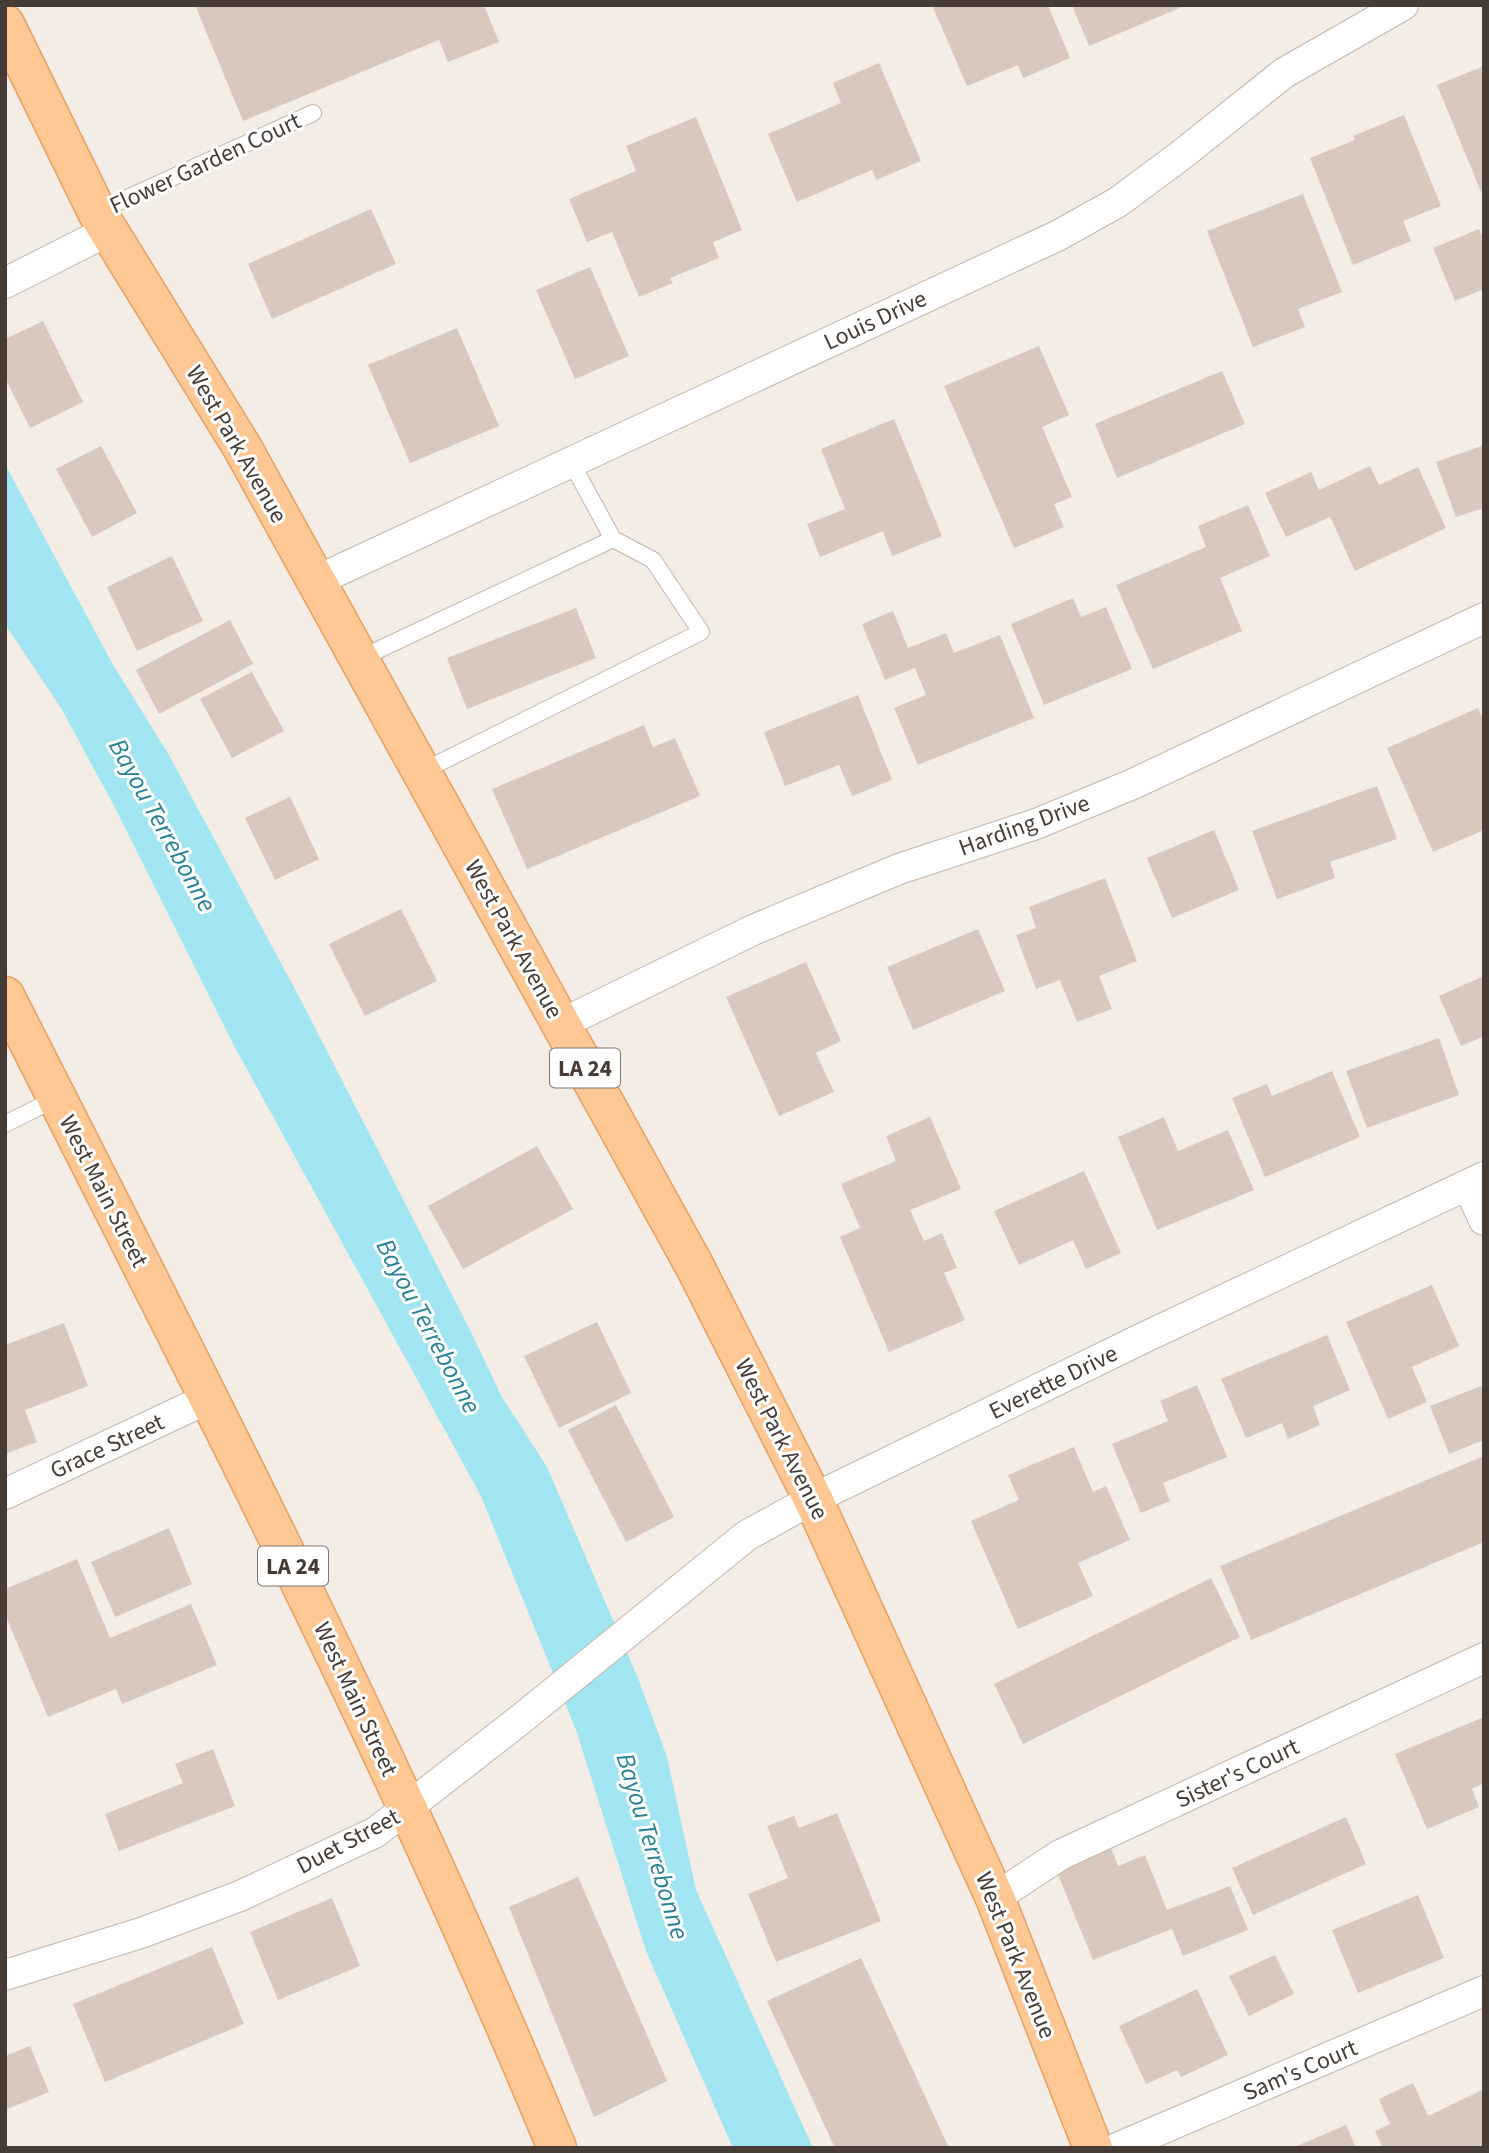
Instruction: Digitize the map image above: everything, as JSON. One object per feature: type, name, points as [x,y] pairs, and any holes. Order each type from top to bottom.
[{"type":"main road","name":"West Park Avenue","points":[[5,24],[102,221],[242,447],[694,1265],[813,1499],[995,1898],[1093,2148]]},
{"type":"main road","name":"West Main Street","points":[[5,996],[209,1398],[363,1711],[513,2041],[557,2148]]},
{"type":"street","name":"Louis Drive","points":[[316,582],[1059,235],[1118,202],[1284,73],[1403,5]]},
{"type":"street","points":[[5,283],[102,221]]},
{"type":"street","name":"Harding Drive","points":[[561,1024],[754,930],[874,879],[1036,824],[1133,784],[1484,618]]},
{"type":"street","points":[[1476,1181],[1484,1220]]},
{"type":"street","name":"Everette Drive","points":[[643,1620],[746,1536],[813,1499],[1141,1339],[1476,1181]]},
{"type":"street","name":"Grace Street","points":[[5,1494],[209,1398]]},
{"type":"street","name":"Duet Street","points":[[5,1975],[141,1933],[240,1896],[376,1832],[643,1620]]},
{"type":"street","name":"Sister's Court","points":[[995,1898],[1060,1855],[1484,1658]]},
{"type":"street","name":"Sam's Court","points":[[1117,2148],[1484,1991]]},
{"type":"lane","name":"Flower Garden Court","points":[[102,221],[313,113]]},
{"type":"lane","points":[[421,772],[701,632],[653,560],[613,539],[571,462]]},
{"type":"lane","points":[[359,659],[613,539]]},
{"type":"lane","points":[[5,1124],[57,1098]]},
{"type":"water","name":"Bayou Terrebonne","points":[[5,464],[112,663],[169,755],[304,1006],[502,1397],[547,1467],[638,1678],[667,1757],[696,1890],[813,2148],[733,2148],[646,1951],[576,1730],[481,1496],[232,1042],[113,804],[61,708],[5,624]]},
{"type":"building","points":[[195,5],[484,5],[499,42],[448,62],[439,40],[243,121]]},
{"type":"building","points":[[932,5],[1048,5],[1070,58],[1023,78],[1018,65],[967,86]]},
{"type":"building","points":[[1072,5],[1187,5],[1089,46]]},
{"type":"building","points":[[879,63],[921,161],[876,180],[872,170],[797,202],[768,134],[841,103],[833,83]]},
{"type":"building","points":[[1484,66],[1484,190],[1481,192],[1437,85]]},
{"type":"building","points":[[1404,115],[1441,206],[1403,221],[1411,241],[1353,265],[1310,158],[1355,140],[1353,136]]},
{"type":"building","points":[[696,117],[742,230],[713,242],[719,258],[670,278],[673,283],[639,297],[612,232],[587,242],[569,199],[636,171],[626,146]]},
{"type":"building","points":[[1303,194],[1342,292],[1298,309],[1305,327],[1253,347],[1207,231]]},
{"type":"building","points":[[371,209],[396,264],[272,319],[248,264]]},
{"type":"building","points":[[1479,229],[1484,241],[1484,289],[1455,301],[1433,248]]},
{"type":"building","points":[[590,267],[629,356],[575,379],[536,290]]},
{"type":"building","points":[[43,321],[83,402],[30,428],[5,378],[5,339]]},
{"type":"building","points":[[457,328],[499,426],[410,463],[368,365]]},
{"type":"building","points":[[1039,346],[1069,415],[1042,427],[1072,497],[1054,504],[1064,527],[1014,548],[944,386]]},
{"type":"building","points":[[1222,371],[1245,424],[1117,478],[1095,424]]},
{"type":"building","points":[[894,419],[942,536],[892,556],[883,531],[820,557],[807,524],[845,509],[821,449]]},
{"type":"building","points":[[1484,445],[1484,508],[1456,517],[1436,462]]},
{"type":"building","points":[[101,446],[137,513],[92,537],[56,469]]},
{"type":"building","points":[[1370,466],[1379,485],[1418,467],[1446,528],[1355,571],[1330,517],[1286,537],[1265,493],[1311,472],[1319,490]]},
{"type":"building","points":[[1248,505],[1270,556],[1220,578],[1242,631],[1153,669],[1116,585],[1206,547],[1198,526]]},
{"type":"building","points":[[172,556],[203,621],[137,651],[107,587]]},
{"type":"building","points":[[1073,598],[1081,617],[1106,607],[1132,669],[1044,705],[1011,624]]},
{"type":"building","points":[[576,608],[596,658],[467,709],[447,658]]},
{"type":"building","points":[[893,611],[908,648],[946,633],[954,653],[1000,635],[1034,718],[918,765],[894,708],[926,695],[915,668],[885,680],[862,624]]},
{"type":"building","points":[[230,620],[253,664],[159,714],[136,670]]},
{"type":"building","points":[[252,672],[284,731],[232,758],[200,699]]},
{"type":"building","points":[[858,695],[892,780],[852,796],[839,765],[785,786],[764,732]]},
{"type":"building","points":[[1478,708],[1484,722],[1484,830],[1433,852],[1387,748]]},
{"type":"building","points":[[644,725],[653,747],[675,738],[700,796],[527,869],[492,789]]},
{"type":"building","points":[[1377,786],[1397,839],[1330,862],[1335,878],[1277,899],[1252,831]]},
{"type":"building","points":[[290,797],[319,859],[275,880],[245,818]]},
{"type":"building","points":[[1214,830],[1239,890],[1172,918],[1147,858]]},
{"type":"building","points":[[1105,878],[1137,961],[1099,976],[1112,1009],[1077,1022],[1060,980],[1036,989],[1016,935],[1036,928],[1029,907]]},
{"type":"building","points":[[401,909],[437,981],[365,1016],[329,944]]},
{"type":"building","points":[[978,929],[1005,991],[913,1030],[887,967]]},
{"type":"building","points":[[806,962],[841,1041],[816,1053],[834,1092],[779,1116],[726,997]]},
{"type":"building","points":[[1484,976],[1484,1036],[1461,1046],[1439,996]]},
{"type":"building","points":[[1439,1038],[1459,1095],[1367,1128],[1346,1071]]},
{"type":"building","points":[[1332,1071],[1360,1137],[1265,1177],[1232,1098],[1267,1084],[1272,1096]]},
{"type":"building","points":[[930,1117],[961,1189],[910,1210],[924,1241],[942,1233],[957,1268],[944,1273],[965,1320],[889,1352],[840,1237],[860,1228],[841,1184],[896,1161],[886,1136]]},
{"type":"building","points":[[1164,1117],[1178,1151],[1228,1130],[1254,1190],[1157,1230],[1118,1137]]},
{"type":"building","points":[[537,1146],[573,1209],[463,1269],[428,1206]]},
{"type":"building","points":[[1084,1171],[1121,1253],[1086,1269],[1073,1240],[1019,1265],[994,1211]]},
{"type":"building","points":[[1432,1285],[1459,1346],[1412,1367],[1427,1402],[1388,1419],[1346,1322]]},
{"type":"building","points":[[597,1322],[631,1393],[559,1428],[524,1356]]},
{"type":"building","points":[[64,1323],[88,1386],[25,1410],[37,1442],[5,1454],[5,1345]]},
{"type":"building","points":[[1327,1335],[1350,1390],[1313,1406],[1320,1425],[1288,1439],[1282,1423],[1246,1438],[1221,1379]]},
{"type":"building","points":[[1197,1385],[1227,1457],[1163,1483],[1170,1501],[1141,1513],[1112,1444],[1168,1421],[1160,1401]]},
{"type":"building","points":[[1484,1385],[1484,1440],[1449,1454],[1430,1406]]},
{"type":"building","points":[[616,1405],[674,1517],[626,1542],[568,1430]]},
{"type":"building","points":[[1074,1447],[1093,1492],[1106,1486],[1130,1540],[1078,1563],[1093,1596],[1018,1629],[971,1521],[1019,1500],[1008,1475]]},
{"type":"building","points":[[1484,1456],[1484,1542],[1251,1640],[1220,1566]]},
{"type":"building","points":[[169,1528],[192,1584],[115,1617],[91,1562]]},
{"type":"building","points":[[77,1559],[110,1638],[191,1604],[217,1665],[122,1704],[116,1689],[48,1717],[5,1614],[5,1589]]},
{"type":"building","points":[[1211,1578],[1240,1637],[1023,1744],[994,1684]]},
{"type":"building","points":[[1484,1717],[1484,1783],[1472,1789],[1479,1807],[1427,1829],[1395,1754]]},
{"type":"building","points":[[213,1749],[235,1806],[119,1851],[105,1814],[183,1783],[175,1764]]},
{"type":"building","points":[[837,1813],[881,1921],[776,1962],[748,1894],[788,1878],[767,1826],[794,1816],[799,1828]]},
{"type":"building","points":[[1346,1817],[1366,1864],[1253,1915],[1232,1868]]},
{"type":"building","points":[[1109,1843],[1118,1866],[1145,1855],[1167,1910],[1230,1886],[1248,1930],[1183,1956],[1172,1929],[1093,1960],[1054,1865]]},
{"type":"building","points":[[578,1877],[667,2081],[594,2117],[509,1907]]},
{"type":"building","points":[[1418,1895],[1444,1958],[1358,1993],[1332,1930]]},
{"type":"building","points":[[332,1898],[360,1966],[278,2000],[250,1932]]},
{"type":"building","points":[[212,1947],[244,2024],[105,2082],[73,2004]]},
{"type":"building","points":[[1275,1955],[1294,1994],[1249,2016],[1229,1976]]},
{"type":"building","points":[[861,1958],[949,2148],[835,2148],[767,2001]]},
{"type":"building","points":[[1197,1989],[1228,2055],[1181,2077],[1177,2070],[1146,2084],[1119,2026]]},
{"type":"building","points":[[30,2046],[49,2092],[5,2110],[5,2056]]},
{"type":"building","points":[[1413,2083],[1428,2116],[1484,2089],[1484,2148],[1383,2148],[1375,2131],[1390,2124],[1379,2099]]},
{"type":"building","points":[[1346,2125],[1356,2148],[1292,2148]]}]
